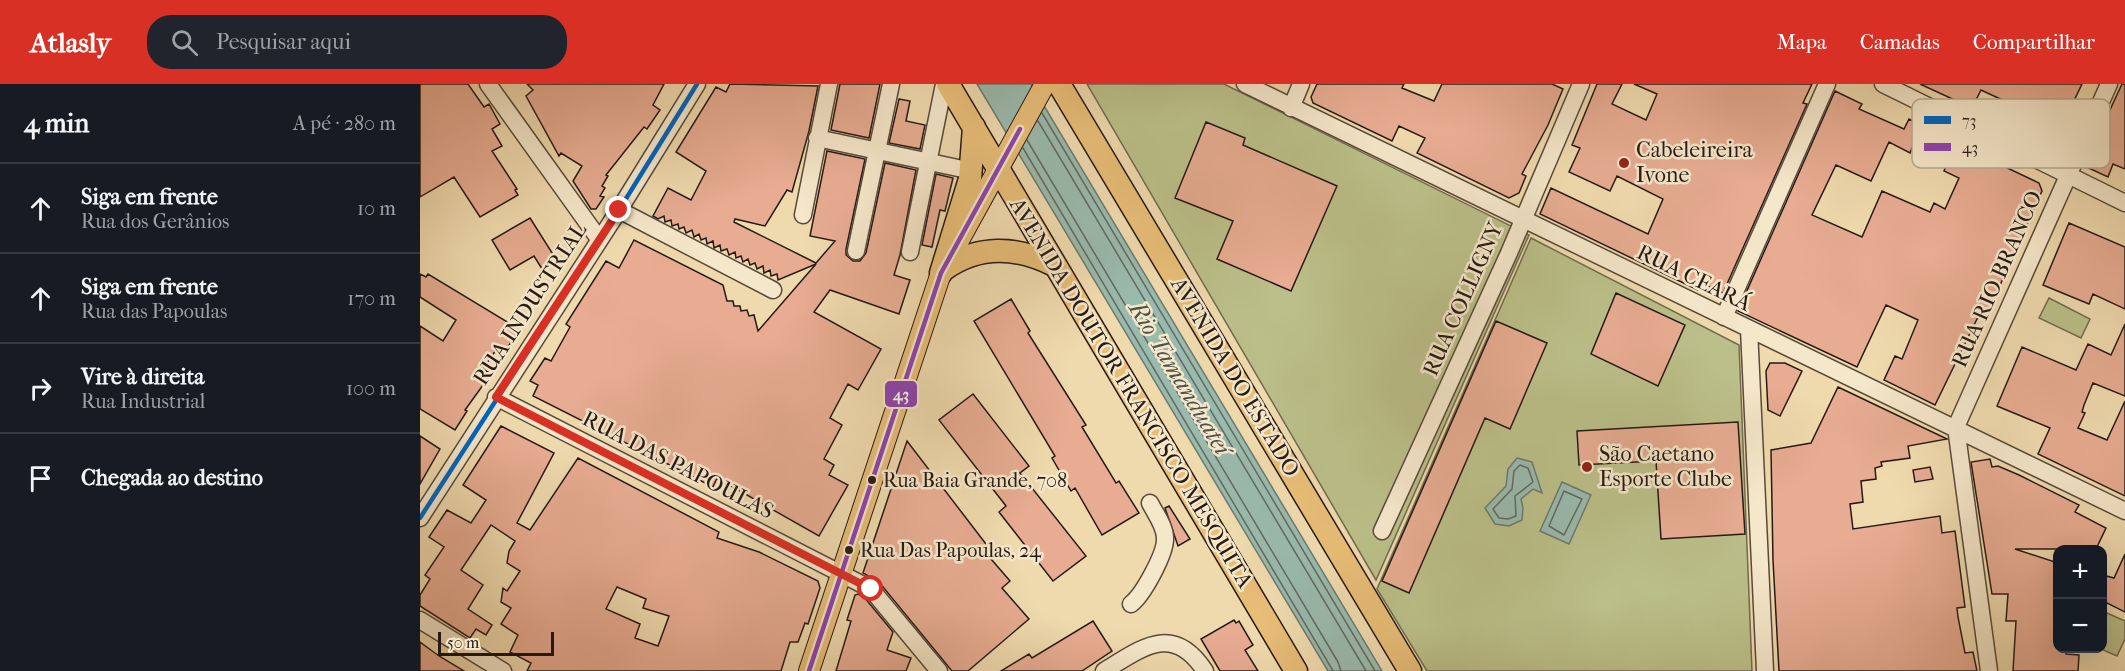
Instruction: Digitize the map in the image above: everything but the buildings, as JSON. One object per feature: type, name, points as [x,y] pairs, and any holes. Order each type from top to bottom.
[{"type":"highway","name":"AVENIDA DOUTOR FRANCISCO MESQUITA","points":[[946,84],[974,127],[1296,671]]},
{"type":"highway","name":"AVENIDA DO ESTADO","points":[[1048,88],[1410,671]]},
{"type":"highway","points":[[942,272],[972,171],[974,127]]},
{"type":"highway","points":[[942,272],[971,254],[999,251],[1032,256],[1054,265]]},
{"type":"main road","points":[[809,671],[942,272],[1009,148],[1048,88]]},
{"type":"street","points":[[488,84],[599,239]]},
{"type":"street","name":"RUA INDUSTRIAL","points":[[420,518],[496,397],[619,210],[697,84]]},
{"type":"street","points":[[803,215],[829,84]]},
{"type":"street","points":[[856,251],[891,84]]},
{"type":"street","points":[[910,252],[946,84]]},
{"type":"street","name":"RUA CEARÁ","points":[[1245,84],[2125,511]]},
{"type":"street","points":[[1291,108],[1301,84]]},
{"type":"street","name":"RUA COLLIGNY","points":[[1382,531],[1523,220],[1581,84]]},
{"type":"street","points":[[1724,316],[1827,84]]},
{"type":"street","points":[[1882,84],[1913,99]]},
{"type":"street","name":"RUA RIO BRANCO","points":[[2102,99],[2109,84]]},
{"type":"street","points":[[817,138],[972,171]]},
{"type":"street","points":[[2055,168],[2125,202]]},
{"type":"street","name":"RUA RIO BRANCO","points":[[1956,427],[2070,168]]},
{"type":"street","points":[[619,210],[773,290]]},
{"type":"street","points":[[1749,329],[1765,671]]},
{"type":"street","name":"RUA DAS PAPOULAS","points":[[496,397],[871,589],[934,665]]},
{"type":"street","points":[[1956,427],[1989,671]]},
{"type":"street","points":[[1131,604],[1140,596],[1164,547],[1164,531],[1150,503]]},
{"type":"street","points":[[420,620],[503,671]]},
{"type":"street","points":[[1104,671],[1143,648],[1157,643],[1169,643],[1188,649],[1205,671]]},
{"type":"green space","points":[[1087,84],[1224,84],[1529,235],[1376,580]]},
{"type":"green space","name":"São Caetano Esporte Clube","points":[[1531,238],[1739,345],[1752,671],[1427,671],[1377,589]]},
{"type":"green space","points":[[2049,298],[2090,319],[2081,338],[2039,318]]},
{"type":"green space","points":[[2107,613],[2125,621],[2125,639],[2117,656],[2107,652]]},
{"type":"water","name":"Rio Tamanduateí","points":[[977,84],[1031,84],[1382,671],[1328,671]]},
{"type":"water","points":[[1517,458],[1532,462],[1542,493],[1533,489],[1521,499],[1522,520],[1509,526],[1495,524],[1485,508],[1506,486],[1508,469]]},
{"type":"water","points":[[1562,482],[1591,495],[1569,544],[1540,531]]},
{"type":"transit line","name":"73","points":[[420,518],[619,210],[697,84]]},
{"type":"transit line","name":"43","points":[[809,671],[941,273],[1020,129]]},
{"type":"place","name":"Cabeleireira Ivone","points":[[1624,163]]},
{"type":"place","name":"São Caetano Esporte Clube","points":[[1587,467]]},
{"type":"place","name":"Rua Baia Grande, 708","points":[[872,480]]},
{"type":"place","name":"Rua Das Papoulas, 24","points":[[849,550]]},
{"type":"route","points":[[619,210],[496,397],[871,589]]}]
